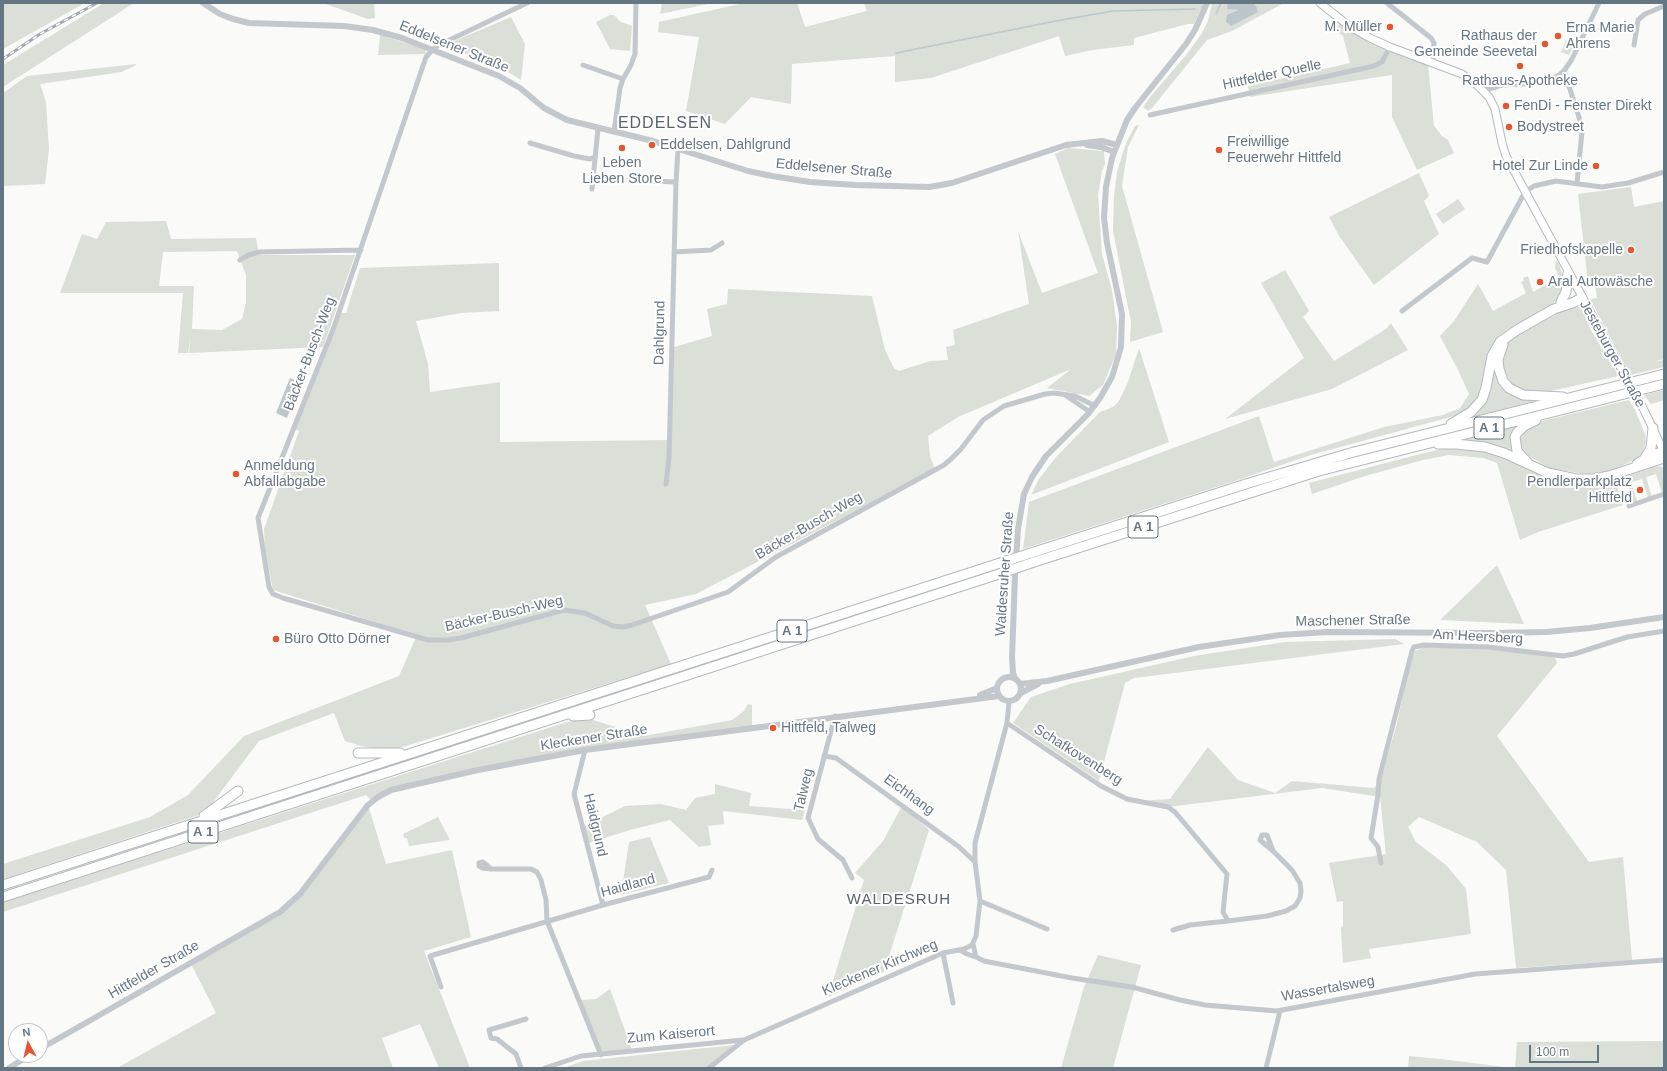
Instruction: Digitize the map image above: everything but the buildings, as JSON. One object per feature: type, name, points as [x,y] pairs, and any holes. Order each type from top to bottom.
[{"type":"highway","points":[[1561,302],[1566,292],[1568,273]]},
{"type":"highway","points":[[1554,309],[1561,302],[1571,297],[1581,297]]},
{"type":"highway","points":[[1440,431],[1467,416],[1478,405],[1486,388],[1492,356],[1500,342],[1554,309],[1572,304],[1581,297]]},
{"type":"highway","points":[[1511,334],[1503,346],[1498,359],[1500,372],[1505,384],[1513,391],[1523,395],[1570,398]]},
{"type":"highway","name":"A 1","points":[[3,885],[1298,468],[1664,374]]},
{"type":"highway","name":"A 1","points":[[3,897],[1260,489],[1319,471],[1422,444],[1664,384]]},
{"type":"highway","points":[[1531,466],[1517,451],[1515,442],[1517,433],[1524,426],[1555,411]]},
{"type":"highway","points":[[1645,458],[1651,448],[1653,428]]},
{"type":"highway","points":[[1422,444],[1478,446],[1504,453],[1559,477],[1581,480],[1609,476],[1664,458]]},
{"type":"highway","points":[[1631,468],[1645,458],[1664,452]]},
{"type":"highway","points":[[759,659],[781,645]]},
{"type":"highway","points":[[557,717],[590,715]]},
{"type":"highway","points":[[358,753],[389,754],[420,750]]},
{"type":"highway","points":[[187,825],[209,814],[238,791]]},
{"type":"main road","name":"Jesteburger Straße","points":[[1320,3],[1349,26],[1390,47],[1462,74],[1483,91],[1492,102],[1506,156],[1581,297],[1643,408],[1664,452]]},
{"type":"street","name":"Eddelsener Straße","points":[[203,3],[220,14],[241,21],[259,24],[329,25],[359,28],[402,38],[482,68],[507,80],[554,114],[578,124],[678,149],[748,171],[772,176],[814,182],[917,187],[941,186],[1066,145],[1102,141],[1117,145]]},
{"type":"street","points":[[433,49],[526,3]]},
{"type":"street","points":[[614,132],[620,88],[623,79],[631,66],[634,54],[636,3]]},
{"type":"street","name":"Waldesruher Straße","points":[[1015,678],[1013,673],[1012,657],[1017,540],[1019,516],[1024,494],[1032,477],[1046,456],[1095,406],[1112,377],[1122,338],[1122,314],[1107,243],[1104,218],[1106,187],[1114,152],[1135,108],[1186,44],[1195,30],[1207,3]]},
{"type":"street","points":[[1387,3],[1431,38],[1434,44],[1433,62]]},
{"type":"street","points":[[1483,91],[1502,85],[1544,83],[1564,71],[1572,59],[1599,3]]},
{"type":"street","points":[[1634,45],[1638,20],[1644,14],[1664,6]]},
{"type":"street","name":"Hittfelder Quelle","points":[[1150,115],[1374,66],[1382,62],[1390,47]]},
{"type":"street","name":"Bäcker-Busch-Weg","points":[[433,49],[426,57],[334,328],[258,518],[268,587],[272,594],[428,640],[448,640],[461,638],[564,610],[585,614],[604,623],[623,627],[718,596],[737,586],[756,570],[776,557],[944,465],[962,449],[980,423],[995,410],[1022,400],[1045,394],[1064,394],[1082,398],[1095,406]]},
{"type":"street","points":[[584,65],[623,79]]},
{"type":"street","points":[[1564,71],[1579,117],[1582,132],[1577,183]]},
{"type":"street","points":[[1554,78],[1569,86]]},
{"type":"street","points":[[592,189],[598,128]]},
{"type":"street","points":[[530,143],[574,156],[590,159],[595,157]]},
{"type":"street","name":"Eddelsener Straße","points":[[1084,144],[1102,147],[1114,152]]},
{"type":"street","name":"Dahlgrund","points":[[666,484],[669,458],[678,149]]},
{"type":"street","points":[[1402,311],[1472,258],[1487,262],[1525,192],[1534,186],[1556,181],[1602,187],[1612,186],[1664,172]]},
{"type":"street","points":[[629,180],[676,182]]},
{"type":"street","points":[[674,252],[711,250],[722,243]]},
{"type":"street","points":[[240,260],[249,255],[272,251],[361,250]]},
{"type":"street","points":[[1064,394],[1090,412]]},
{"type":"street","points":[[1629,506],[1664,494]]},
{"type":"street","name":"Maschener Straße","points":[[1020,684],[1047,681],[1192,648],[1280,635],[1335,632],[1546,632],[1590,628],[1664,616]]},
{"type":"street","name":"Am Heersberg","points":[[1381,862],[1378,847],[1372,838],[1379,779],[1414,647],[1488,647],[1563,656],[1574,654],[1626,637],[1664,631]]},
{"type":"street","name":"Waldesruher Straße","points":[[1006,677],[1012,657]]},
{"type":"street","points":[[1006,677],[1015,678],[1020,684],[1021,693],[1015,700],[1009,702],[1003,700],[999,696],[997,688],[1000,681],[1006,677]]},
{"type":"street","name":"Maschener Straße","points":[[1021,693],[1028,688],[1047,681]]},
{"type":"street","name":"Kleckener Straße","points":[[967,700],[997,688]]},
{"type":"street","name":"Kleckener Straße","points":[[280,912],[300,894],[368,805],[384,793],[400,787],[585,750],[835,716],[999,696]]},
{"type":"street","points":[[976,957],[973,944],[976,936],[980,901],[975,862],[975,843],[1007,723],[1009,702]]},
{"type":"street","name":"Talweg","points":[[835,716],[808,818],[818,840],[843,860],[852,878]]},
{"type":"street","name":"Schafkovenberg","points":[[1007,723],[1101,786],[1126,799],[1168,807],[1175,812],[1227,874],[1224,912],[1228,921]]},
{"type":"street","name":"Haidgrund","points":[[585,750],[574,794],[603,905]]},
{"type":"street","name":"Eichhang","points":[[824,756],[836,758],[958,846],[975,862]]},
{"type":"street","points":[[1173,930],[1190,925],[1279,913],[1295,906],[1300,898],[1300,883],[1292,870],[1273,851]]},
{"type":"street","points":[[491,869],[531,869],[537,872],[546,900],[547,922],[601,1054]]},
{"type":"street","name":"Haidland","points":[[441,987],[430,956],[603,905],[709,878],[712,870]]},
{"type":"street","points":[[980,901],[1048,929]]},
{"type":"street","name":"Hittfelder Straße","points":[[48,1045],[280,912]]},
{"type":"street","name":"Kleckener Kirchweg","points":[[709,1068],[744,1040],[943,953],[960,950],[973,944]]},
{"type":"street","name":"Wassertalsweg","points":[[960,950],[984,961],[1061,976],[1132,987],[1205,1005],[1280,1011],[1475,974],[1664,960]]},
{"type":"street","points":[[943,953],[953,1003]]},
{"type":"street","points":[[1266,1068],[1280,1011]]},
{"type":"street","points":[[521,1068],[516,1054],[508,1046],[497,1039],[491,1038],[489,1030],[526,1019]]},
{"type":"street","name":"Zum Kaiserort","points":[[545,1068],[581,1056],[744,1040]]},
{"type":"shaded area","points":[[3,3],[85,3],[3,49]]},
{"type":"shaded area","points":[[104,3],[134,3],[3,87],[3,65]]},
{"type":"shaded area","points":[[323,3],[374,3],[375,18],[368,19]]},
{"type":"shaded area","points":[[662,3],[713,3],[660,14]]},
{"type":"shaded area","points":[[744,3],[797,3],[805,27],[867,11],[864,3],[1204,3],[1194,24],[1188,24],[1134,38],[1134,45],[1092,50],[1065,56],[1059,36],[931,78],[895,82],[895,56],[792,64],[791,104],[751,97],[725,124],[686,111],[699,37],[658,32],[659,22]]},
{"type":"shaded area","points":[[1212,3],[1284,3],[1232,31],[1207,40],[1148,111],[1143,107],[1187,54],[1202,33],[1208,21]]},
{"type":"shaded area","points":[[1228,3],[1253,3],[1258,12],[1231,26],[1226,22],[1227,15],[1239,10],[1227,9]]},
{"type":"shaded area","points":[[610,15],[614,15],[621,22],[632,26],[630,51],[610,49],[596,22]]},
{"type":"shaded area","points":[[511,17],[525,44],[521,80],[508,72],[445,45]]},
{"type":"shaded area","points":[[1340,23],[1392,51],[1428,65],[1434,126],[1442,136],[1448,140],[1454,153],[1417,170],[1392,117],[1392,75],[1250,97],[1248,86],[1350,63],[1343,36],[1335,30]]},
{"type":"shaded area","points":[[380,35],[426,49],[425,54],[378,55]]},
{"type":"shaded area","points":[[1566,40],[1574,44],[1569,55],[1561,52]]},
{"type":"shaded area","points":[[136,64],[135,66],[122,72],[40,84],[46,102],[49,149],[45,184],[3,186],[3,93],[27,76]]},
{"type":"shaded area","points":[[1139,125],[1128,147],[1122,186],[1163,332],[1130,342],[1131,322],[1113,231],[1114,196],[1117,172],[1126,143],[1135,126]]},
{"type":"shaded area","points":[[1068,148],[1104,151],[1105,164],[1102,171],[1098,195],[1102,254],[1112,290],[1117,326],[1116,354],[1103,385],[1089,396],[1047,388],[1071,369],[958,417],[928,436],[930,456],[935,469],[696,594],[645,605],[671,664],[390,751],[361,746],[345,741],[334,713],[259,741],[205,813],[3,879],[3,864],[150,817],[188,795],[244,736],[399,676],[417,635],[273,590],[265,549],[264,529],[299,431],[295,429],[340,313],[346,313],[360,268],[499,263],[499,311],[461,313],[416,321],[428,364],[430,392],[500,382],[500,442],[669,440],[671,348],[712,336],[707,309],[727,304],[728,289],[872,296],[885,350],[894,368],[899,371],[930,361],[948,360],[946,347],[955,345],[953,330],[1029,304],[1018,231],[1042,293],[1098,273],[1055,154]]},
{"type":"shaded area","points":[[1419,173],[1429,196],[1424,201],[1439,234],[1374,285],[1339,236],[1329,217]]},
{"type":"shaded area","points":[[1631,187],[1634,207],[1664,201],[1664,359],[1653,362],[1664,360],[1664,367],[1630,375],[1590,299],[1597,298],[1595,285],[1589,287],[1578,194]]},
{"type":"shaded area","points":[[1458,199],[1465,209],[1443,224],[1436,214]]},
{"type":"shaded area","points":[[166,221],[171,239],[256,238],[259,255],[355,255],[323,347],[189,353],[191,336],[188,353],[178,353],[183,293],[60,293],[82,234],[97,239],[106,222]],"holes":[[[237,251],[246,275],[246,302],[242,319],[222,330],[192,329],[194,286],[159,286],[163,252]]]},
{"type":"shaded area","points":[[1556,260],[1559,264],[1564,282],[1560,299],[1544,310],[1510,328],[1498,337],[1485,363],[1484,379],[1480,394],[1469,408],[1458,415],[1311,455],[1023,549],[1029,502],[1259,416],[1274,462],[1384,427],[1443,415],[1460,408],[1469,394],[1440,336],[1454,321],[1478,284],[1493,311],[1526,293],[1521,282],[1524,281],[1523,278],[1528,276],[1533,292],[1559,277],[1555,268]]},
{"type":"shaded area","points":[[1285,270],[1309,311],[1303,317],[1334,361],[1386,329],[1391,323],[1408,350],[1332,389],[1225,419],[1304,358],[1261,283]]},
{"type":"shaded area","points":[[1576,306],[1580,307],[1588,316],[1589,327],[1619,376],[1541,393],[1524,392],[1512,385],[1502,368],[1502,352],[1508,343],[1517,335],[1567,308]]},
{"type":"shaded area","points":[[1139,348],[1169,442],[1031,495],[1039,479],[1056,457],[1100,412],[1113,407],[1119,401],[1128,382]]},
{"type":"shaded area","points":[[1493,359],[1500,379],[1542,399],[1468,418],[1475,412]]},
{"type":"shaded area","points":[[290,378],[301,382],[287,418],[276,413]]},
{"type":"shaded area","points":[[1664,390],[1664,400],[1651,404],[1644,395]]},
{"type":"shaded area","points":[[1629,400],[1645,434],[1646,442],[1642,454],[1634,460],[1613,470],[1584,474],[1549,468],[1529,456],[1519,445],[1519,439],[1522,432],[1529,425]]},
{"type":"shaded area","points":[[1519,425],[1517,454],[1456,441]]},
{"type":"shaded area","points":[[1442,449],[1479,449],[1493,453],[1551,479],[1584,485],[1613,481],[1657,466],[1662,467],[1664,468],[1664,492],[1662,493],[1656,474],[1646,477],[1652,497],[1648,498],[1642,479],[1631,482],[1637,501],[1633,502],[1628,483],[1617,486],[1623,505],[1538,532],[1520,540],[1497,463],[1483,458],[1449,455],[1423,460],[1365,476],[1312,494],[1309,483],[1424,453]]},
{"type":"shaded area","points":[[1497,565],[1524,624],[1440,620]]},
{"type":"shaded area","points":[[1395,639],[1404,644],[1134,678],[1125,683],[1099,781],[1013,723],[1031,697],[1070,684],[1194,656],[1285,642]]},
{"type":"shaded area","points":[[1424,647],[1490,648],[1555,657],[1557,663],[1497,736],[1589,862],[1623,857],[1632,960],[1516,968],[1506,870],[1477,842],[1419,817],[1408,827],[1416,842],[1447,866],[1466,889],[1471,934],[1369,949],[1371,958],[1343,963],[1341,928],[1343,926],[1343,901],[1337,902],[1329,863],[1386,854],[1380,797],[1322,788],[1168,807],[1147,803],[1123,802],[1170,799],[1208,747],[1238,780],[1275,793],[1292,781],[1374,788],[1380,782],[1396,727],[1408,673],[1415,651]]},
{"type":"shaded area","points":[[748,704],[752,705],[752,727],[585,749],[400,786],[372,801],[366,795],[3,912],[3,902],[567,722],[587,718],[644,736],[732,720],[744,711]]},
{"type":"shaded area","points":[[715,784],[751,793],[749,806],[805,810],[802,820],[723,811],[724,824],[708,826],[711,845],[699,847],[670,820],[630,830],[589,843],[584,826],[625,806],[661,804],[686,810],[695,798],[715,794]]},
{"type":"shaded area","points":[[368,805],[386,864],[452,850],[471,937],[424,951],[470,1068],[439,1068],[420,1024],[382,1038],[393,1068],[117,1068],[216,1013],[191,964],[288,906]]},
{"type":"shaded area","points":[[902,806],[929,830],[884,972],[828,997],[864,880],[855,873],[883,841]]},
{"type":"shaded area","points":[[438,817],[450,840],[409,846],[407,838],[404,838],[403,834]]},
{"type":"shaded area","points":[[650,837],[669,883],[621,895],[629,842]]},
{"type":"shaded area","points":[[1098,955],[1141,965],[1113,1068],[1061,1068],[1084,987]]},
{"type":"shaded area","points":[[610,989],[632,1050],[601,1055],[579,1000],[596,999]]},
{"type":"shaded area","points":[[1664,1041],[1664,1068],[1515,1068],[1517,1042]]},
{"type":"shaded area","points":[[734,1045],[707,1068],[563,1068],[583,1061]]},
{"type":"shaded area","points":[[1409,1056],[1450,1060],[1512,1068],[1408,1068]]},
{"type":"waterway","points":[[1216,14],[1221,3]]},
{"type":"waterway","points":[[896,53],[1113,11],[1195,9]]},
{"type":"railway","points":[[3,59],[40,34],[97,3]]},
{"type":"place","name":"M. Müller","points":[[1390,27]]},
{"type":"place","name":"Erna Marie Ahrens","points":[[1558,36]]},
{"type":"place","name":"Rathaus der Gemeinde Seevetal","points":[[1545,44]]},
{"type":"place","name":"Rathaus-Apotheke","points":[[1520,66]]},
{"type":"place","name":"FenDi - Fenster Direkt","points":[[1506,106]]},
{"type":"place","name":"Bodystreet","points":[[1509,127]]},
{"type":"place","name":"Eddelsen, Dahlgrund","points":[[652,145]]},
{"type":"place","name":"Leben Lieben Store","points":[[622,148]]},
{"type":"place","name":"Freiwillige Feuerwehr Hittfeld","points":[[1219,150]]},
{"type":"place","name":"Hotel Zur Linde","points":[[1596,166]]},
{"type":"place","name":"Friedhofskapelle","points":[[1631,250]]},
{"type":"place","name":"Aral Autowäsche","points":[[1540,282]]},
{"type":"place","name":"Anmeldung Abfallabgabe","points":[[236,474]]},
{"type":"place","name":"Pendlerparkplatz Hittfeld","points":[[1640,490]]},
{"type":"place","name":"Büro Otto Dörner","points":[[276,639]]},
{"type":"place","name":"Hittfeld, Talweg","points":[[773,728]]},
{"type":"district","name":"EDDELSEN","points":[[665,124]]},
{"type":"district","name":"WALDESRUH","points":[[899,900]]}]
